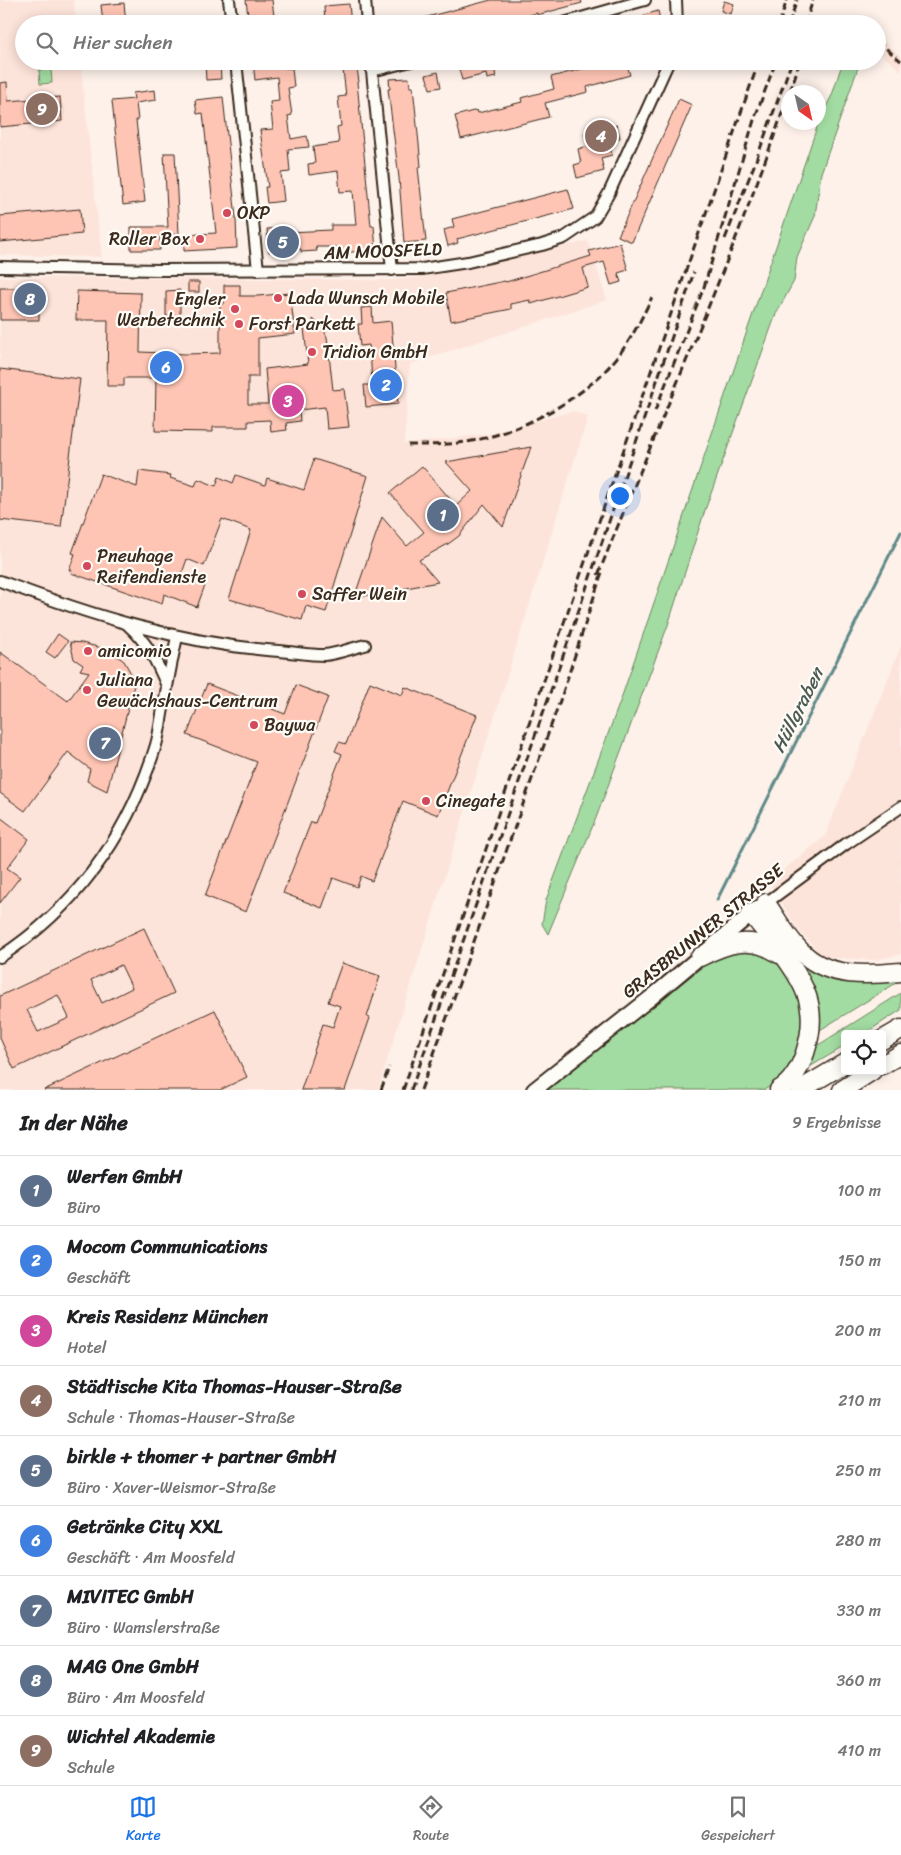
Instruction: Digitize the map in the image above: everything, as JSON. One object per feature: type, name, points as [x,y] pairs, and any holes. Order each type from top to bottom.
[{"type":"highway","points":[[766,903],[796,946],[804,955],[817,964],[829,970],[844,972],[880,974],[901,972]]},
{"type":"highway","points":[[751,914],[795,974],[807,997],[810,1009],[811,1026],[806,1049],[799,1067],[789,1082],[779,1090]]},
{"type":"highway","points":[[700,957],[721,946],[748,943],[767,947],[784,958]]},
{"type":"highway","points":[[886,1038],[901,1029]]},
{"type":"highway","points":[[886,1063],[901,1054]]},
{"type":"highway","points":[[800,1090],[841,1065]]},
{"type":"highway","points":[[842,1090],[866,1075]]},
{"type":"street","points":[[229,0],[231,15]]},
{"type":"street","points":[[365,0],[366,15]]},
{"type":"street","points":[[592,15],[645,0]]},
{"type":"street","points":[[676,0],[677,15]]},
{"type":"street","points":[[237,70],[258,270]]},
{"type":"street","points":[[372,70],[392,270]]},
{"type":"street","name":"AM MOOSFELD","points":[[0,267],[392,270],[438,267],[542,245],[564,238],[595,217],[609,193],[665,70]]},
{"type":"street","points":[[0,581],[63,604],[127,624],[177,636],[249,649],[326,655],[365,646]]},
{"type":"street","points":[[127,624],[138,634],[150,650],[167,686]]},
{"type":"street","points":[[0,956],[20,944],[60,910],[82,885],[113,844],[138,794],[157,743],[177,636]]},
{"type":"street","name":"GRASBRUNNER STRASSE","points":[[534,1090],[751,914],[831,854],[901,807]]},
{"type":"shaded area","points":[[0,0],[74,0],[75,15],[15,15],[15,70],[81,70],[102,257],[0,255]]},
{"type":"shaded area","points":[[886,44],[901,56],[901,71],[886,58]]},
{"type":"shaded area","points":[[588,241],[607,300],[410,364],[404,444],[490,434],[573,411],[588,417],[378,1090],[0,1090],[0,277],[394,280],[428,276]]},
{"type":"shaded area","points":[[901,646],[901,954],[876,960],[823,957],[796,927],[769,882],[825,836]]},
{"type":"green space","points":[[39,70],[51,70],[52,83],[40,84]]},
{"type":"green space","points":[[840,70],[857,70],[821,173],[815,216],[797,257],[794,281],[776,314],[705,510],[668,625],[596,818],[548,934],[542,924],[546,900],[621,699],[816,130],[826,130],[826,107]]},
{"type":"green space","points":[[741,947],[763,952],[782,967],[799,995],[804,1032],[795,1057],[775,1083],[764,1090],[545,1090],[723,951]]},
{"type":"green space","points":[[801,961],[901,980],[815,1033],[817,1007],[812,984],[798,963]]},
{"type":"green space","points":[[901,993],[901,1010],[870,1030],[842,1030]]},
{"type":"green space","points":[[841,1031],[841,1048],[801,1072],[812,1049]]},
{"type":"building","points":[[246,0],[272,0],[274,15],[248,15]]},
{"type":"building","points":[[491,0],[581,0],[582,3],[537,15],[537,13],[530,15],[435,15]]},
{"type":"building","points":[[724,1],[734,4],[731,14],[721,11]]},
{"type":"building","points":[[124,3],[125,15],[102,15],[101,5]]},
{"type":"building","points":[[349,4],[350,15],[324,15],[324,6]]},
{"type":"building","points":[[658,11],[659,15],[644,15]]},
{"type":"building","points":[[205,70],[220,70],[221,79],[206,80]]},
{"type":"building","points":[[254,70],[292,70],[294,87],[288,88],[292,115],[288,116],[291,139],[307,136],[309,147],[288,149],[290,172],[281,173],[284,201],[267,203],[265,187],[268,187],[260,130],[273,129],[270,102],[279,101],[277,77],[255,80]]},
{"type":"building","points":[[343,70],[357,70],[371,226],[374,226],[376,250],[340,253],[340,247],[316,247],[317,251],[301,252],[301,249],[269,252],[267,229],[288,228],[289,232],[331,230],[331,225],[356,225],[353,191],[340,192],[338,171],[309,175],[308,164],[315,163],[313,147],[339,143],[337,127],[341,126],[338,97],[346,96]]},
{"type":"building","points":[[459,70],[495,70],[496,77],[487,79],[486,74],[462,80]]},
{"type":"building","points":[[578,70],[629,70],[630,75],[587,87],[588,92],[545,103],[549,117],[461,139],[455,116],[477,110],[478,113],[522,102],[521,98],[554,89],[551,77]]},
{"type":"building","points":[[438,72],[441,87],[430,89],[426,75]]},
{"type":"building","points":[[409,78],[410,87],[413,87],[419,144],[421,167],[418,167],[426,241],[404,243],[399,178],[388,89],[390,89],[389,79]]},
{"type":"building","points":[[7,82],[8,101],[60,97],[62,121],[0,127],[0,83]]},
{"type":"building","points":[[155,90],[156,100],[136,103],[138,120],[136,120],[145,202],[123,205],[112,101],[134,99],[133,93]]},
{"type":"building","points":[[223,97],[236,218],[237,248],[184,251],[184,235],[216,233],[203,113],[197,114],[195,100]]},
{"type":"building","points":[[679,99],[692,105],[632,242],[618,236]]},
{"type":"building","points":[[617,125],[620,138],[609,141],[612,155],[601,158],[604,171],[577,178],[574,165],[581,163],[578,149],[588,146],[584,133]]},
{"type":"building","points":[[164,153],[175,153],[179,234],[160,235],[160,250],[131,250],[131,227],[168,227]]},
{"type":"building","points":[[568,189],[574,209],[457,239],[458,243],[448,246],[444,230],[454,227],[452,219]]},
{"type":"building","points":[[80,209],[82,234],[0,242],[0,216]]},
{"type":"building","points":[[620,243],[628,270],[618,273],[621,282],[611,285],[604,262],[583,268],[588,287],[531,304],[530,300],[511,304],[511,309],[451,321],[446,293],[506,282],[591,256],[589,251]]},
{"type":"building","points":[[188,282],[199,282],[199,292],[188,292]]},
{"type":"building","points":[[224,285],[240,285],[240,296],[290,293],[295,334],[258,338],[258,377],[248,377],[248,404],[268,404],[265,369],[308,364],[304,328],[314,327],[313,319],[323,328],[327,337],[333,390],[344,389],[349,427],[327,429],[325,407],[299,410],[300,421],[286,423],[287,430],[271,432],[270,420],[248,421],[248,427],[213,427],[213,432],[155,431],[156,378],[124,378],[124,386],[107,386],[108,320],[76,320],[77,291],[141,293],[140,352],[220,353],[220,304],[224,304]]},
{"type":"building","points":[[0,288],[32,288],[31,294],[39,294],[39,320],[0,320]]},
{"type":"building","points":[[180,290],[180,316],[166,316],[166,291]]},
{"type":"building","points":[[372,307],[373,323],[391,321],[398,404],[366,407],[364,385],[372,385],[371,365],[369,345],[360,346],[358,324],[362,324],[361,308]]},
{"type":"building","points":[[0,369],[80,379],[61,527],[0,520]]},
{"type":"building","points":[[531,447],[503,527],[484,504],[459,536],[419,560],[438,582],[354,598],[382,517],[407,546],[424,532],[390,493],[422,466],[456,506],[472,491],[446,462]]},
{"type":"building","points":[[314,459],[368,476],[326,612],[306,606],[302,620],[229,599],[251,530],[222,519],[204,566],[187,559],[181,576],[205,585],[197,607],[164,594],[162,604],[71,573],[72,570],[69,570],[75,554],[72,553],[101,474],[137,487],[139,471],[171,475],[170,478],[195,486],[198,479],[216,486],[219,477],[233,483],[236,475],[265,485],[267,478],[304,490]]},
{"type":"building","points":[[58,634],[68,641],[55,658],[46,652]]},
{"type":"building","points":[[70,642],[106,649],[105,651],[124,661],[133,677],[134,685],[107,791],[87,781],[90,769],[68,752],[25,811],[0,793],[0,652],[68,701],[89,672],[80,670],[83,665],[74,659]]},
{"type":"building","points":[[370,682],[402,695],[405,687],[477,715],[438,815],[403,801],[372,881],[361,876],[357,887],[333,878],[322,908],[283,893],[311,822],[315,823],[342,754],[335,751],[339,742],[346,744]]},
{"type":"building","points":[[207,684],[285,714],[296,685],[328,697],[246,912],[205,896],[257,762],[187,735]]},
{"type":"building","points":[[0,817],[29,839],[7,868],[20,877],[0,903]]},
{"type":"building","points":[[144,928],[174,993],[14,1069],[0,1038],[0,996]],"holes":[[[121,965],[132,988],[102,1003],[91,980]],[[58,995],[69,1018],[38,1032],[27,1010]]]},
{"type":"building","points":[[342,963],[380,976],[367,1017],[370,1018],[345,1090],[301,1090],[323,1024],[333,1027],[340,1006],[328,1002]]},
{"type":"building","points":[[215,1010],[247,1077],[220,1090],[44,1090]]},
{"type":"waterway","name":"Hüllgraben","points":[[717,900],[901,532]]},
{"type":"railway","points":[[782,15],[787,0]]},
{"type":"railway","points":[[792,15],[797,0]]},
{"type":"railway","points":[[808,15],[813,0]]},
{"type":"railway","points":[[886,48],[901,61]]},
{"type":"railway","points":[[403,1090],[756,70]]},
{"type":"railway","points":[[655,411],[704,287],[754,120],[773,70]]},
{"type":"railway","points":[[725,239],[789,70]]},
{"type":"railway","points":[[792,85],[797,70]]},
{"type":"railway","points":[[598,575],[721,277],[781,116]]},
{"type":"railway","points":[[411,1090],[570,636],[694,272]]},
{"type":"railway","points":[[408,445],[472,441],[512,429],[552,411],[589,386],[605,371],[628,342],[652,297]]},
{"type":"railway","points":[[421,1090],[563,692],[603,569]]},
{"type":"railway","points":[[381,1090],[389,1067]]},
{"type":"place","name":"Wichtel Akademie","points":[[42,109]]},
{"type":"place","name":"Städtische Kita Thomas-Hauser-Straße","points":[[601,136]]},
{"type":"place","name":"OKP","points":[[227,213]]},
{"type":"place","name":"Roller Box","points":[[200,239]]},
{"type":"place","name":"birkle + thomer + partner GmbH","points":[[283,242]]},
{"type":"place","name":"Lada Wunsch Mobile","points":[[278,298]]},
{"type":"place","name":"MAG One GmbH","points":[[30,299]]},
{"type":"place","name":"Engler Werbetechnik","points":[[235,309]]},
{"type":"place","name":"Forst Parkett","points":[[239,324]]},
{"type":"place","name":"Tridion GmbH","points":[[312,352]]},
{"type":"place","name":"Getränke City XXL","points":[[166,367]]},
{"type":"place","name":"Mocom Communications","points":[[386,385]]},
{"type":"place","name":"Kreis Residenz München","points":[[288,401]]},
{"type":"place","name":"Werfen GmbH","points":[[443,515]]},
{"type":"place","name":"Pneuhage Reifendienste","points":[[87,566]]},
{"type":"place","name":"Saffer Wein","points":[[302,594]]},
{"type":"place","name":"amicomio","points":[[88,651]]},
{"type":"place","name":"Juliana Gewächshaus-Centrum","points":[[87,690]]},
{"type":"place","name":"Baywa","points":[[254,725]]},
{"type":"place","name":"MIVITEC GmbH","points":[[105,743]]},
{"type":"place","name":"Cinegate","points":[[426,801]]}]
